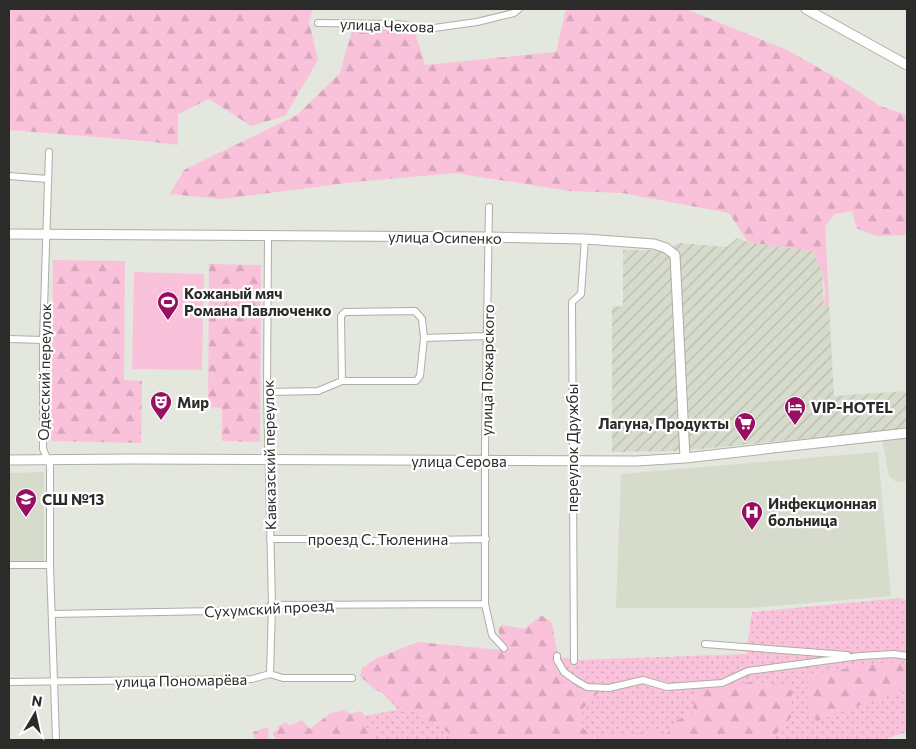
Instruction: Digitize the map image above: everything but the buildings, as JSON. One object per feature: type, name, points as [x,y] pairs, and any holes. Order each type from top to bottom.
[{"type":"main road","points":[[806,9],[907,65]]},
{"type":"main road","name":"улица Осипенко","points":[[9,234],[490,237],[585,239],[654,244],[666,248],[675,255],[685,458]]},
{"type":"main road","name":"улица Серова","points":[[9,460],[572,461],[685,458],[907,433]]},
{"type":"street","name":"улица Чехова","points":[[318,23],[398,24],[427,29],[477,22],[517,11]]},
{"type":"street","name":"Одесский переулок","points":[[49,152],[43,449],[50,466],[50,565],[56,740]]},
{"type":"street","points":[[9,176],[48,179]]},
{"type":"street","name":"улица Пожарского","points":[[489,207],[485,604],[492,635],[504,648]]},
{"type":"street","name":"Кавказский переулок","points":[[268,235],[267,392],[272,605],[270,674]]},
{"type":"street","name":"переулок Дружбы","points":[[574,661],[572,302],[581,294],[585,239]]},
{"type":"street","points":[[267,392],[318,391],[342,381],[416,382],[420,376],[424,338],[422,319],[415,311],[345,312],[341,316],[342,381]]},
{"type":"street","points":[[424,338],[488,336]]},
{"type":"street","points":[[9,339],[44,340]]},
{"type":"street","name":"проезд С. Тюленина","points":[[270,539],[318,539],[327,542],[486,539]]},
{"type":"street","points":[[9,565],[50,565]]},
{"type":"street","name":"Сухумский проезд","points":[[52,614],[264,610],[272,605],[485,604]]},
{"type":"street","points":[[705,644],[860,656]]},
{"type":"street","points":[[557,656],[557,660],[564,672],[575,680],[588,687],[609,688],[643,680],[667,687],[722,682],[748,671],[860,656],[894,654],[907,656]]},
{"type":"street","name":"улица Пономарёва","points":[[9,682],[252,679],[270,674],[283,678],[352,678]]},
{"type":"shaded area","points":[[737,238],[748,242],[813,251],[822,270],[824,307],[829,304],[834,396],[907,391],[907,429],[680,451],[612,452],[612,307],[623,306],[623,250],[664,250],[679,243],[727,247]]},
{"type":"shaded area","points":[[907,437],[907,481],[896,482],[889,476],[882,439]]},
{"type":"shaded area","name":"Инфекционная больница","points":[[878,452],[891,596],[749,608],[616,608],[621,474]]},
{"type":"shaded area","name":"СШ №13","points":[[44,472],[44,562],[9,562],[9,473]]},
{"type":"green space","points":[[9,9],[313,9],[309,22],[318,60],[285,116],[251,126],[209,99],[178,114],[178,145],[9,130]]},
{"type":"green space","points":[[566,9],[686,9],[787,50],[844,82],[880,106],[904,114],[907,116],[907,235],[876,236],[856,228],[852,211],[835,214],[825,226],[829,304],[824,308],[825,289],[822,270],[813,251],[748,242],[729,213],[622,193],[569,191],[455,173],[355,182],[222,199],[170,194],[184,170],[297,115],[340,73],[353,27],[415,32],[425,65],[556,52]]},
{"type":"green space","points":[[53,260],[125,261],[124,380],[142,381],[141,443],[51,441]]},
{"type":"green space","points":[[209,264],[261,265],[260,442],[222,441],[222,408],[208,407]]},
{"type":"green space","name":"Кожаный мяч Романа Павлюченко","points":[[134,272],[204,274],[202,370],[132,369]]},
{"type":"green space","points":[[901,598],[907,601],[907,732],[883,740],[307,740],[368,715],[398,710],[366,673],[416,648],[515,650],[578,660],[746,654],[752,612]]},
{"type":"green space","points":[[541,615],[552,623],[563,685],[599,692],[583,708],[582,727],[593,738],[654,732],[666,735],[677,720],[692,714],[697,688],[750,682],[792,685],[791,717],[771,740],[452,740],[451,734],[373,688],[360,676],[362,668],[375,659],[418,642],[501,650],[509,647],[501,643],[498,628],[502,625],[525,629]]},
{"type":"green space","points":[[888,662],[907,664],[907,688],[817,721],[808,712],[807,675]]},
{"type":"green space","points":[[344,710],[349,713],[359,711],[363,713],[366,723],[365,728],[373,728],[375,736],[368,740],[277,740],[273,735],[273,732],[278,730],[278,726],[286,722],[289,726],[302,720],[310,729],[331,713]]},
{"type":"green space","points":[[267,727],[269,730],[268,740],[255,740],[253,732]]},
{"type":"place","name":"Кожаный мяч Романа Павлюченко","points":[[168,321]]},
{"type":"place","name":"Мир","points":[[161,421]]},
{"type":"place","name":"VIP-HOTEL","points":[[795,426]]},
{"type":"place","name":"Лагуна, Продукты","points":[[745,442]]},
{"type":"place","name":"СШ №13","points":[[26,518]]},
{"type":"place","name":"Инфекционная больница","points":[[752,531]]}]
